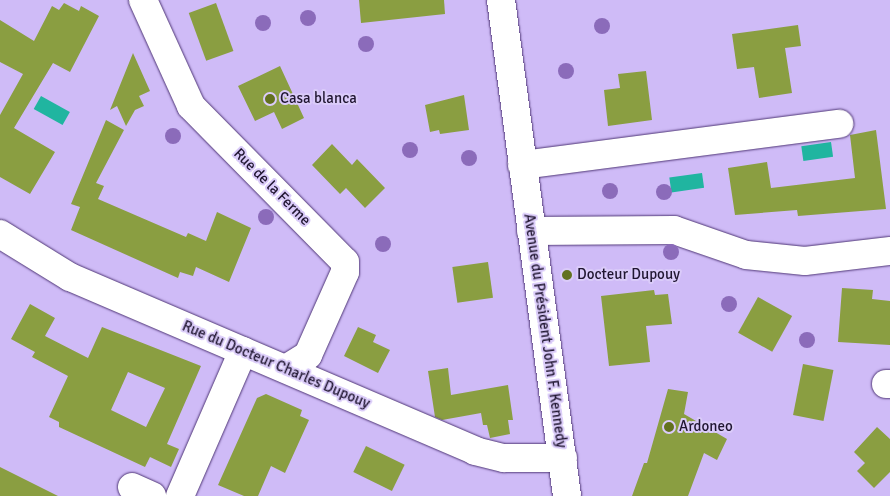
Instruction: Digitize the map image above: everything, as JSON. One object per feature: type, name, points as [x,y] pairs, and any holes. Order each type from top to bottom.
[{"type":"street","name":"Rue de la Ferme","points":[[143,0],[191,106],[345,262],[345,272],[308,354],[286,369]]},
{"type":"street","name":"Avenue du Président John F. Kennedy","points":[[501,0],[567,496]]},
{"type":"street","points":[[522,165],[839,124]]},
{"type":"street","points":[[531,231],[674,230],[746,255],[804,261],[890,251]]},
{"type":"street","name":"Rue du Docteur Charles Dupouy","points":[[0,234],[70,277],[475,451],[504,458],[563,458]]},
{"type":"street","points":[[180,496],[243,351]]},
{"type":"shaded area","points":[[41,96],[70,112],[63,125],[34,109]]},
{"type":"shaded area","points":[[831,142],[833,157],[803,161],[801,146]]},
{"type":"shaded area","points":[[702,173],[704,188],[671,192],[669,178]]},
{"type":"building","points":[[359,0],[444,0],[445,14],[361,23]]},
{"type":"building","points":[[64,3],[79,11],[81,6],[99,16],[70,72],[53,63],[14,128],[55,152],[30,194],[0,177],[0,115],[23,74],[0,62],[0,20],[34,41],[52,6],[59,10]]},
{"type":"building","points":[[216,3],[233,51],[206,61],[189,13]]},
{"type":"building","points":[[798,25],[801,46],[785,48],[792,93],[759,98],[754,67],[737,69],[732,34]]},
{"type":"building","points":[[133,53],[150,91],[139,96],[144,106],[135,110],[126,126],[117,106],[110,110]]},
{"type":"building","name":"Casa blanca","points":[[280,66],[304,118],[282,129],[274,112],[255,121],[238,86]]},
{"type":"building","points":[[646,71],[652,120],[608,126],[604,90],[620,88],[618,74]]},
{"type":"building","points":[[464,95],[469,130],[440,134],[439,130],[430,132],[425,105]]},
{"type":"building","points":[[106,120],[124,130],[96,183],[104,186],[98,199],[186,237],[188,233],[206,241],[217,212],[251,228],[229,282],[196,267],[193,276],[180,272],[178,278],[71,230],[80,207],[71,204]]},
{"type":"building","points":[[876,130],[886,209],[798,216],[797,210],[735,215],[728,168],[767,162],[771,188],[855,178],[850,135]]},
{"type":"building","points":[[332,144],[352,165],[357,159],[385,188],[365,208],[346,188],[340,194],[312,165]]},
{"type":"building","points":[[488,262],[493,298],[457,303],[452,267]]},
{"type":"building","points":[[842,288],[873,290],[872,299],[890,301],[890,345],[838,342]]},
{"type":"building","points":[[654,290],[655,295],[668,294],[672,324],[646,326],[650,362],[609,366],[601,296]]},
{"type":"building","points":[[758,297],[792,316],[772,352],[738,333]]},
{"type":"building","points":[[30,304],[55,318],[45,336],[88,358],[102,327],[201,366],[167,444],[179,449],[171,467],[150,457],[145,467],[59,427],[59,422],[49,417],[68,376],[32,357],[35,352],[11,339]],"holes":[[[128,372],[165,388],[146,427],[111,410]]]},
{"type":"building","points":[[358,327],[376,335],[373,342],[390,350],[378,373],[344,356]]},
{"type":"building","points":[[803,364],[833,370],[824,421],[793,415]]},
{"type":"building","points":[[448,368],[451,395],[508,385],[513,420],[508,420],[510,434],[490,438],[487,425],[483,425],[481,413],[442,420],[435,417],[428,371]]},
{"type":"building","points":[[668,389],[688,392],[684,414],[727,439],[717,460],[704,453],[688,496],[632,496],[644,463],[647,463]]},
{"type":"building","points":[[266,394],[302,410],[300,416],[309,420],[285,473],[271,466],[258,496],[244,496],[218,485],[257,398]]},
{"type":"building","points":[[877,427],[890,439],[890,472],[874,488],[857,471],[865,463],[854,452]]},
{"type":"building","points":[[366,446],[405,465],[392,491],[353,472]]},
{"type":"building","points":[[0,467],[58,496],[0,496]]},
{"type":"place","name":"Casa blanca","points":[[270,99]]},
{"type":"place","name":"Docteur Dupouy","points":[[567,275]]},
{"type":"place","name":"Ardoneo","points":[[669,427]]}]
